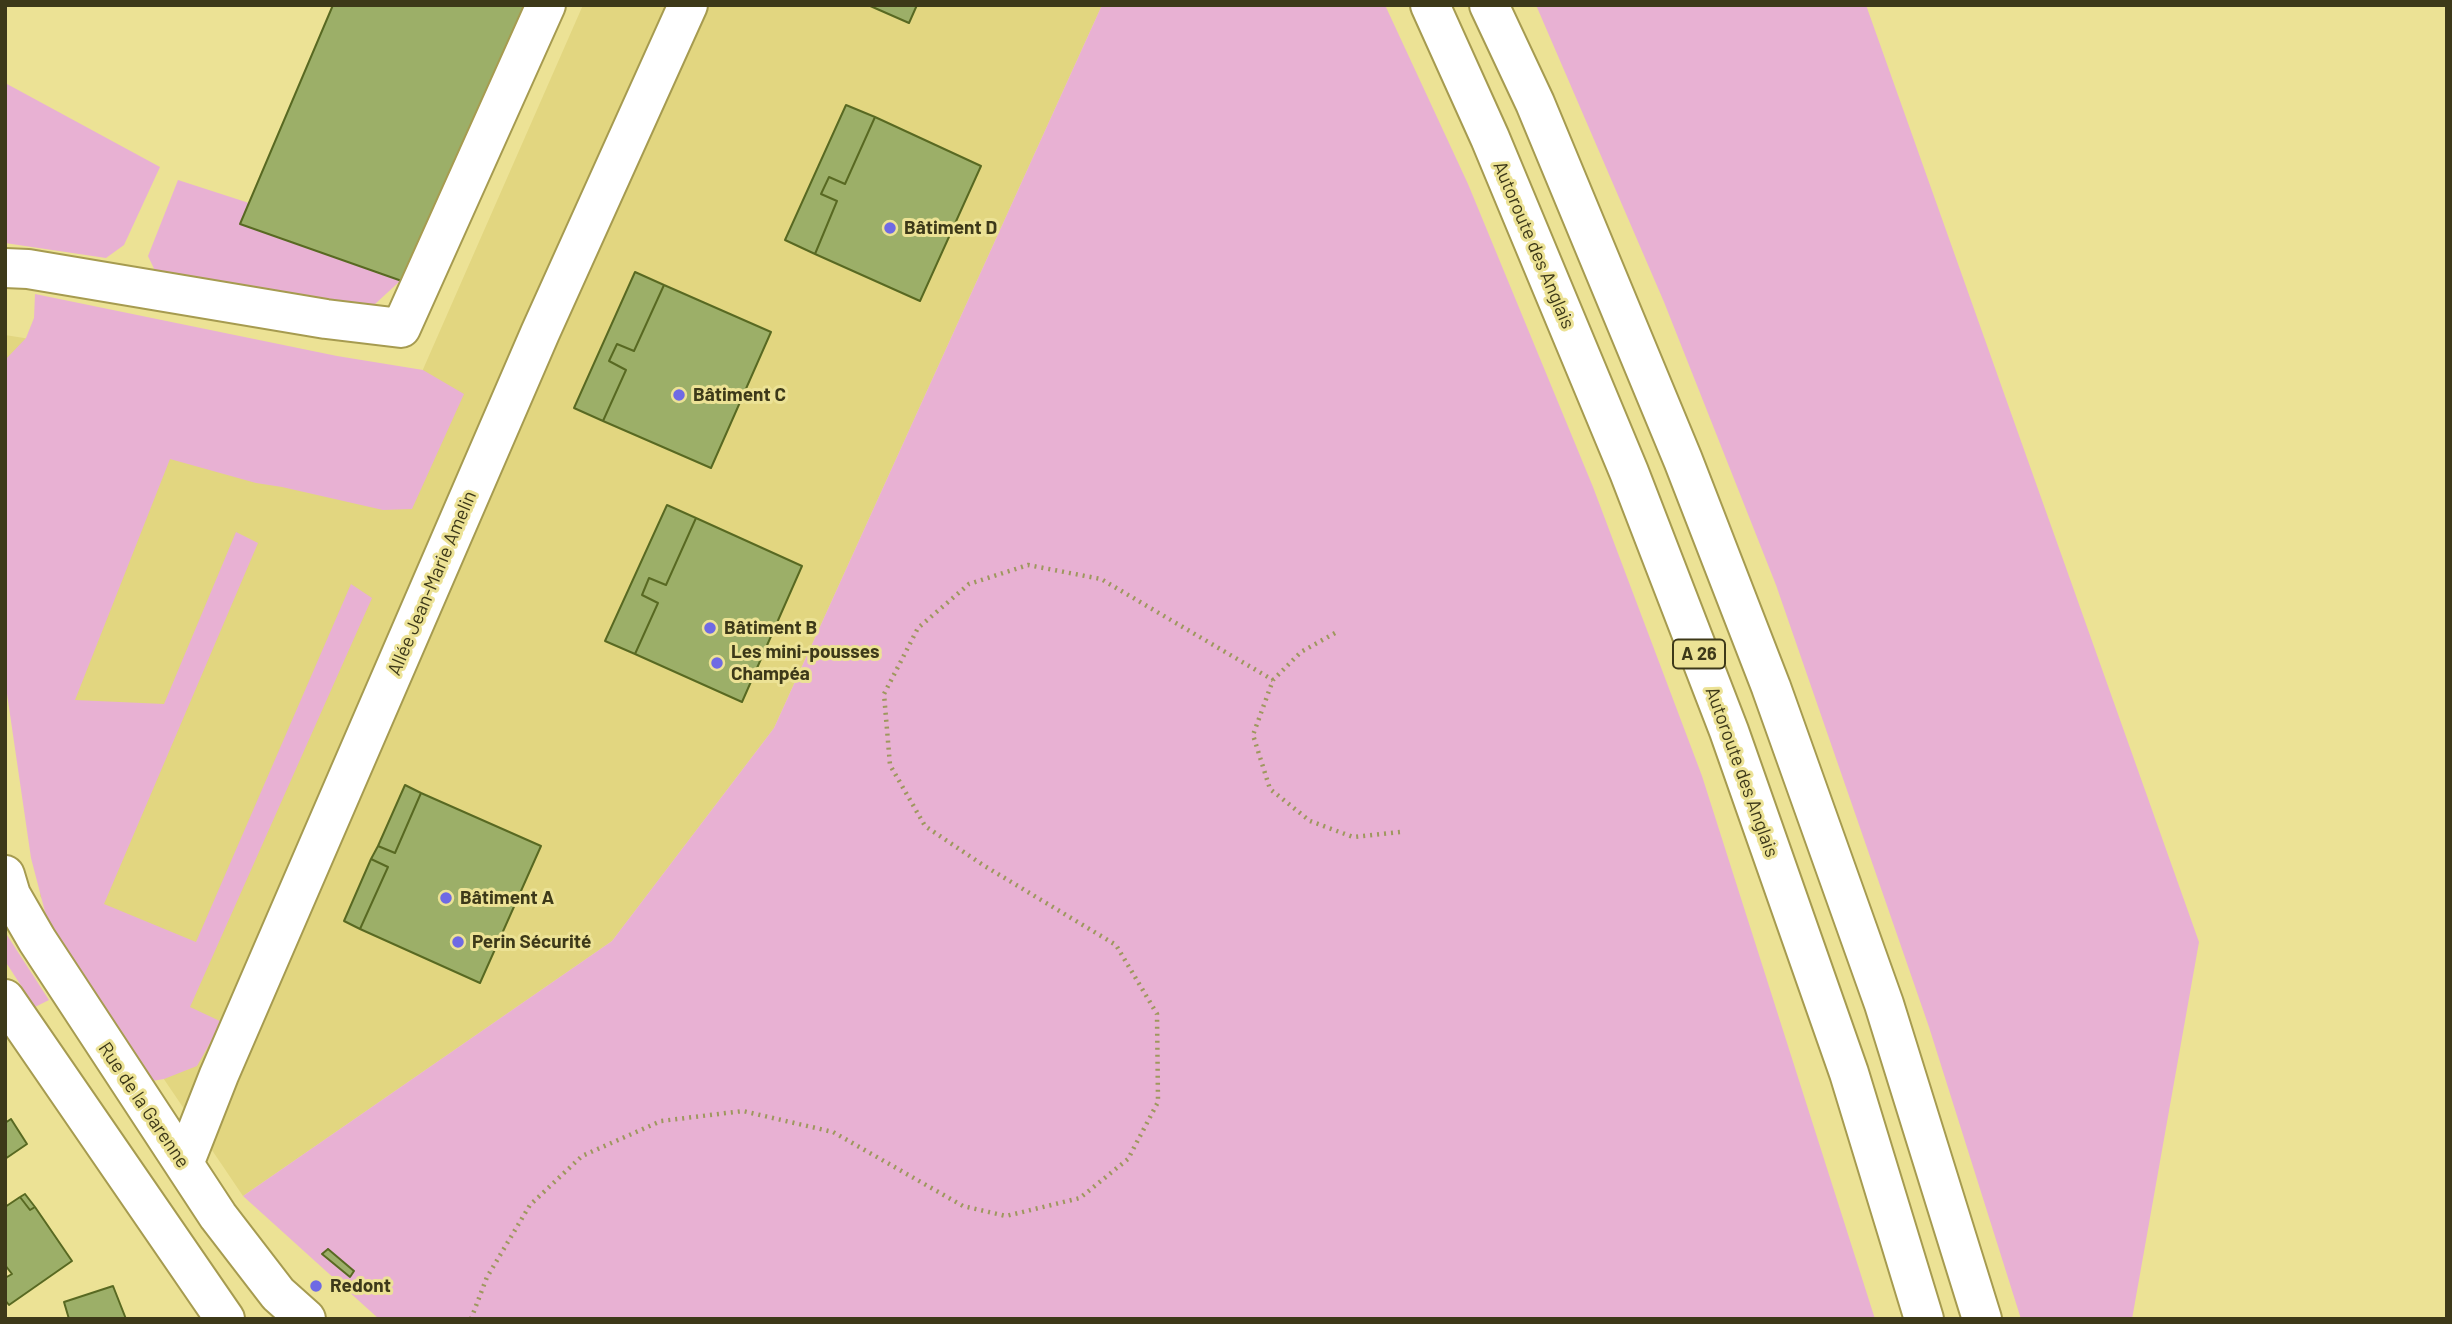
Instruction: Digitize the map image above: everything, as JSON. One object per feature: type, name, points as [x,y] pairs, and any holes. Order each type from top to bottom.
[{"type":"main road","points":[[5,268],[28,269],[326,320],[401,328],[546,5]]},
{"type":"main road","name":"Allée Jean-Marie Amelin","points":[[184,1164],[224,1063],[534,346],[688,5]]},
{"type":"main road","name":"Autoroute des Anglais","points":[[1430,5],[1490,138],[1629,472],[1728,731],[1849,1073],[1924,1319]]},
{"type":"main road","name":"A 26","points":[[1489,5],[1535,103],[1678,447],[1771,687],[1884,1004],[1982,1319]]},
{"type":"main road","name":"Rue de la Garenne","points":[[5,875],[11,895],[37,940],[218,1216],[278,1294],[306,1319]]},
{"type":"main road","points":[[5,999],[225,1319]]},
{"type":"path","points":[[471,1319],[487,1277],[530,1205],[582,1156],[661,1121],[743,1111],[833,1132],[963,1206],[1006,1216],[1080,1198],[1128,1159],[1158,1102],[1157,1014],[1116,944],[983,865],[925,826],[890,765],[884,694],[918,628],[969,584],[1028,565],[1101,579],[1273,680]]},
{"type":"path","points":[[1335,633],[1301,652],[1273,680],[1253,735],[1270,789],[1310,821],[1353,837],[1400,832]]},
{"type":"shaded area","points":[[583,5],[1102,5],[774,728],[612,941],[243,1196],[40,896],[36,643],[5,448],[5,335],[410,399]]},
{"type":"shaded area","points":[[1102,5],[1385,5],[1468,184],[1593,487],[1702,776],[1875,1319],[379,1319],[243,1196],[612,941],[774,728]]},
{"type":"shaded area","points":[[1536,5],[1866,5],[2199,942],[2132,1319],[2021,1319],[1929,1027],[1776,585],[1664,302]]},
{"type":"shaded area","points":[[7,84],[160,167],[124,245],[106,258],[5,243]]},
{"type":"shaded area","points":[[178,180],[249,203],[240,224],[400,281],[374,305],[346,310],[157,275],[148,256]]},
{"type":"shaded area","points":[[35,294],[337,356],[423,370],[464,394],[412,509],[383,510],[256,483],[170,459],[75,700],[164,704],[236,532],[258,543],[104,904],[196,942],[351,584],[372,598],[190,1007],[222,1022],[197,1066],[164,1079],[146,1082],[50,931],[31,858],[6,687],[5,360],[26,338],[34,318]]},
{"type":"shaded area","points":[[5,932],[49,1000],[35,1007],[5,961]]},
{"type":"building","points":[[333,5],[540,5],[416,286],[240,224]]},
{"type":"building","points":[[868,5],[917,5],[909,23]]},
{"type":"building","points":[[846,105],[875,117],[845,184],[829,177],[821,194],[837,201],[815,254],[785,240]]},
{"type":"building","name":"Bâtiment D","points":[[875,117],[981,166],[920,301],[815,254],[837,201],[821,194],[829,177],[845,184]]},
{"type":"building","points":[[635,272],[664,285],[634,351],[617,344],[609,361],[626,370],[603,421],[574,408]]},
{"type":"building","name":"Bâtiment C","points":[[664,285],[771,332],[711,468],[603,421],[626,370],[609,361],[617,344],[634,351]]},
{"type":"building","points":[[667,505],[696,518],[666,585],[649,578],[642,595],[658,603],[635,654],[605,641]]},
{"type":"building","name":"Bâtiment B","points":[[696,518],[802,566],[742,702],[635,654],[658,603],[642,595],[649,578],[666,585]]},
{"type":"building","points":[[405,785],[421,793],[395,853],[378,846]]},
{"type":"building","name":"Bâtiment A","points":[[421,793],[541,846],[480,983],[360,929],[388,867],[371,859],[378,846],[395,853]]},
{"type":"building","points":[[371,859],[388,867],[360,929],[344,921]]},
{"type":"building","points":[[11,1119],[27,1144],[5,1159],[5,1123]]},
{"type":"building","points":[[25,1194],[35,1207],[30,1210],[20,1197]]},
{"type":"building","points":[[20,1197],[30,1210],[35,1207],[72,1261],[9,1305],[5,1300],[5,1278],[12,1274],[5,1265],[5,1207]]},
{"type":"building","points":[[328,1249],[354,1271],[350,1277],[322,1254]]},
{"type":"building","points":[[113,1286],[126,1319],[69,1319],[64,1302]]},
{"type":"place","name":"Bâtiment D","points":[[890,228]]},
{"type":"place","name":"Bâtiment C","points":[[679,395]]},
{"type":"place","name":"Bâtiment B","points":[[710,628]]},
{"type":"place","name":"Les mini-pousses Champéa","points":[[717,663]]},
{"type":"place","name":"Bâtiment A","points":[[446,898]]},
{"type":"place","name":"Perin Sécurité","points":[[458,942]]},
{"type":"place","name":"Redont","points":[[316,1286]]}]
